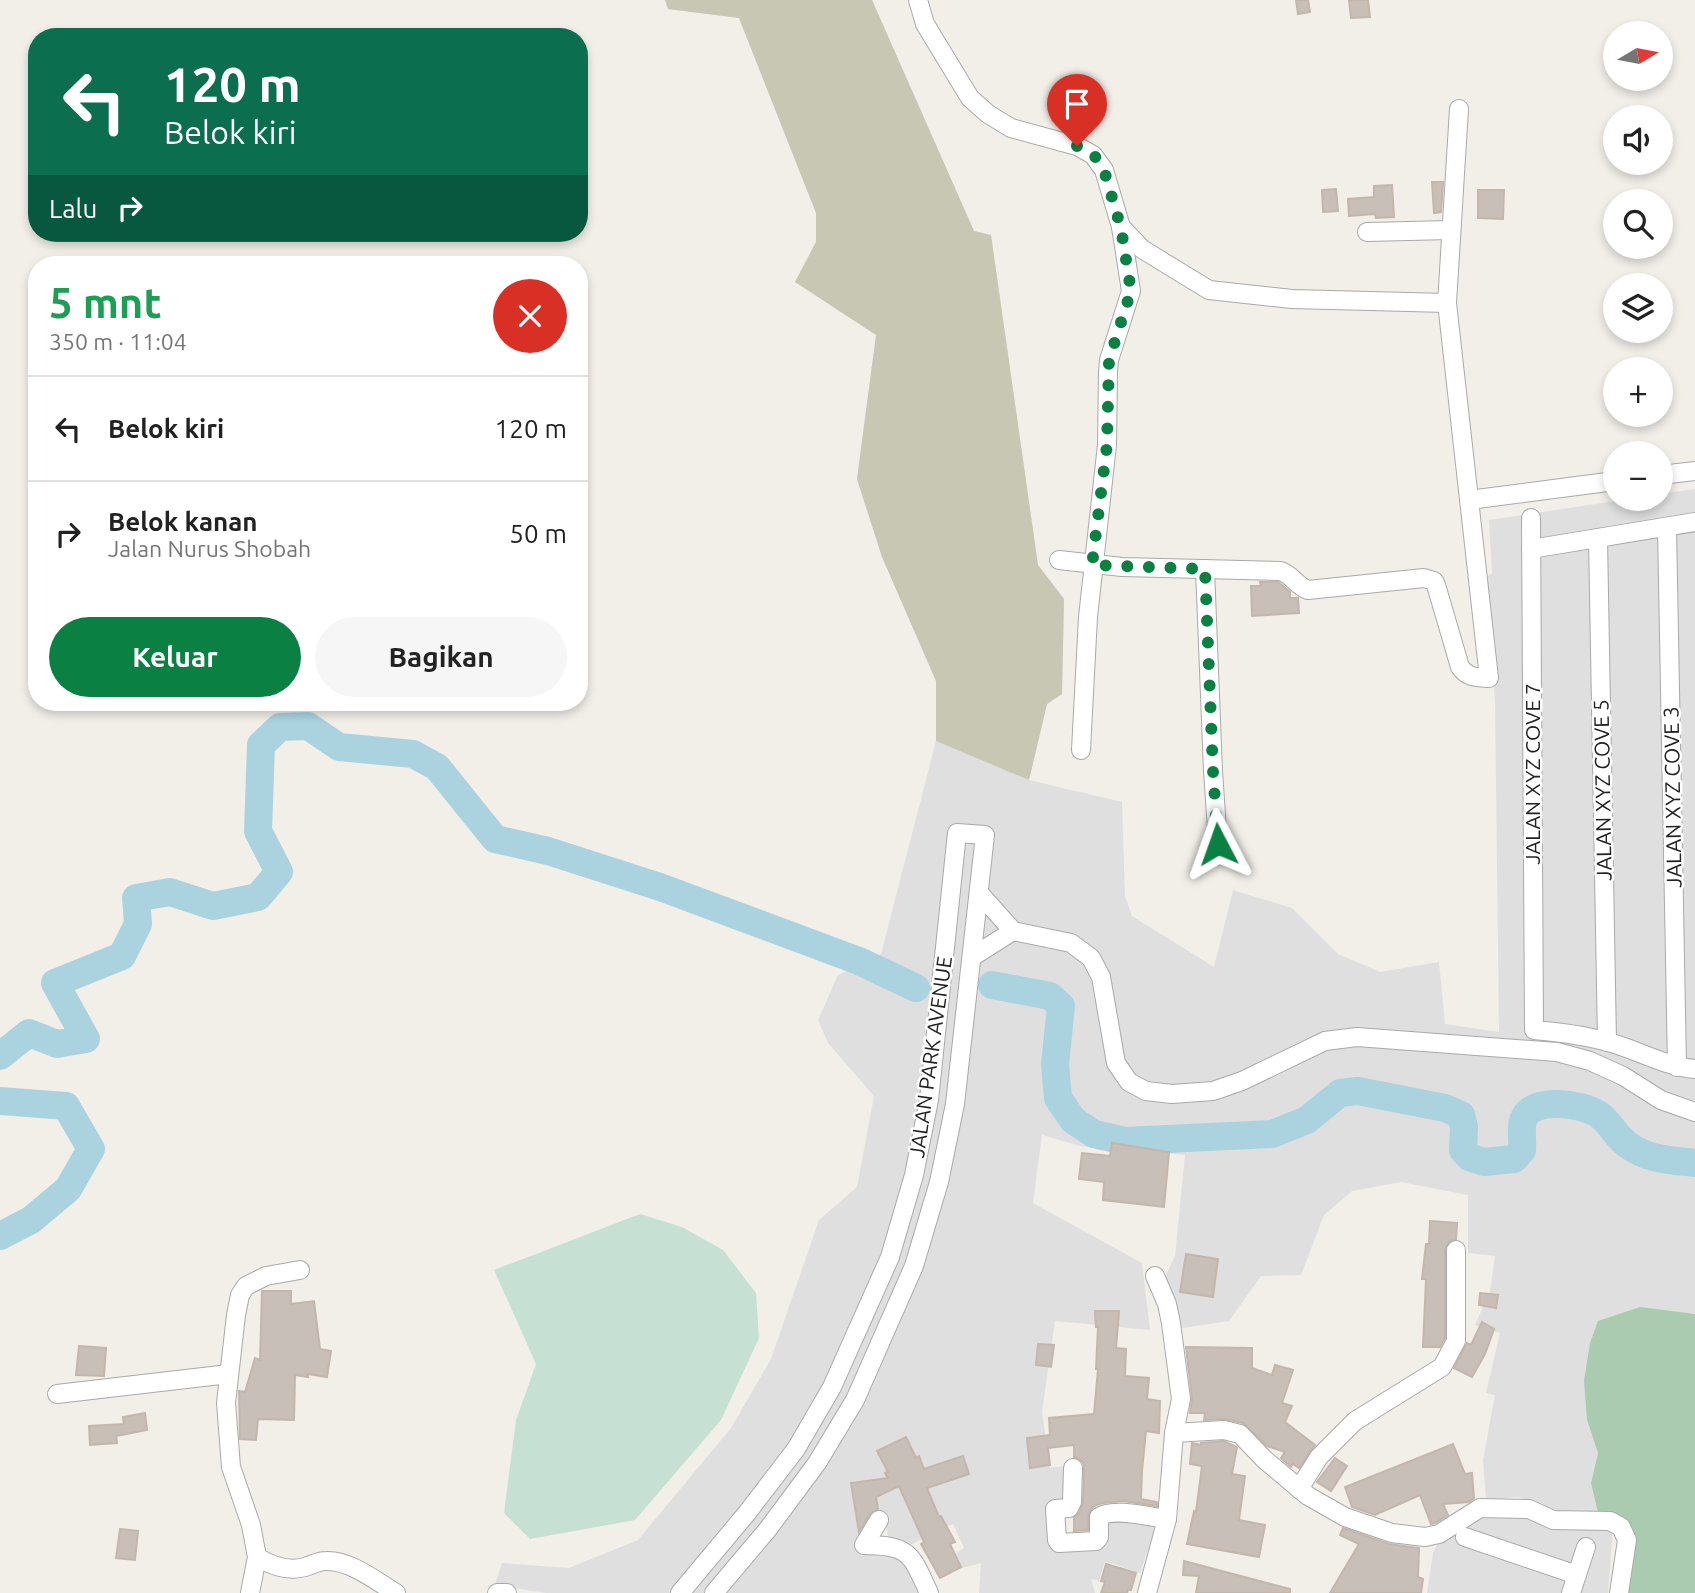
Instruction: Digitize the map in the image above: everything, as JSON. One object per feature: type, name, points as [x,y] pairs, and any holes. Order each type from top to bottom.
[{"type":"street","points":[[918,0],[925,24],[970,98],[988,114],[1011,128],[1077,146],[1094,155],[1104,170],[1121,228],[1131,291],[1109,360],[1107,445],[1092,565],[1081,750]]},
{"type":"street","points":[[1059,560],[1092,565],[1283,571],[1301,588],[1308,590],[1431,579],[1436,585],[1460,667],[1472,677],[1489,678],[1447,303],[1459,108]]},
{"type":"street","points":[[1121,228],[1142,249],[1209,290],[1292,299],[1447,303]]},
{"type":"street","points":[[1367,232],[1450,230]]},
{"type":"street","points":[[1673,474],[1695,471]]},
{"type":"street","points":[[1469,500],[1603,483]]},
{"type":"street","name":"JALAN XYZ COVE 7","points":[[1531,518],[1534,1030],[1607,1042]]},
{"type":"street","points":[[1531,549],[1695,522]]},
{"type":"street","name":"JALAN XYZ COVE 3","points":[[1667,527],[1686,1068]]},
{"type":"street","name":"JALAN XYZ COVE 5","points":[[1598,538],[1607,1042]]},
{"type":"street","points":[[1205,569],[1218,844]]},
{"type":"street","name":"JALAN PARK AVENUE","points":[[680,1593],[796,1449],[832,1387],[890,1257],[914,1175],[929,1100],[957,833],[985,835],[955,1104],[939,1182],[914,1266],[855,1400],[817,1464],[768,1529],[714,1593]]},
{"type":"street","points":[[980,894],[1013,931],[1072,943],[1091,958],[1101,977],[1116,1063],[1129,1082],[1146,1091],[1172,1094],[1213,1091],[1325,1041],[1357,1037],[1557,1052],[1590,1061],[1623,1076],[1661,1101],[1695,1112]]},
{"type":"street","points":[[972,957],[1013,931]]},
{"type":"street","points":[[1607,1042],[1686,1068]]},
{"type":"street","points":[[1299,1489],[1319,1457],[1355,1421],[1442,1367],[1456,1341],[1456,1250]]},
{"type":"street","points":[[250,1593],[257,1557],[251,1525],[232,1467],[226,1403],[236,1315],[240,1295],[246,1286],[267,1276],[300,1270]]},
{"type":"street","points":[[1147,1593],[1167,1519],[1174,1433],[1181,1399],[1171,1322],[1167,1304],[1155,1276]]},
{"type":"street","points":[[860,1327],[884,1337]]},
{"type":"street","points":[[57,1394],[229,1374]]},
{"type":"street","points":[[1174,1433],[1224,1430],[1240,1434],[1299,1489],[1345,1517],[1392,1533],[1425,1537],[1439,1534],[1480,1508],[1530,1508],[1553,1520],[1610,1521],[1621,1527],[1628,1540],[1619,1593]]},
{"type":"street","points":[[1073,1468],[1072,1503],[1069,1508],[1055,1509],[1059,1543],[1096,1541],[1099,1537],[1099,1517],[1103,1514],[1120,1513],[1167,1519]]},
{"type":"street","points":[[879,1520],[864,1545],[884,1545],[905,1551],[913,1558],[929,1593]]},
{"type":"street","points":[[1465,1537],[1577,1575]]},
{"type":"street","points":[[1571,1593],[1586,1547]]},
{"type":"street","points":[[257,1557],[282,1568],[294,1569],[327,1560],[338,1562],[396,1593]]},
{"type":"street","points":[[497,1593],[507,1593]]},
{"type":"shaded area","points":[[665,0],[872,0],[974,231],[991,235],[1038,565],[1064,599],[1062,694],[1047,704],[1029,780],[1122,802],[1125,896],[1132,916],[1214,967],[1233,890],[1292,908],[1338,954],[1380,972],[1439,962],[1445,1024],[1499,1032],[1495,701],[1484,579],[1492,573],[1489,520],[1603,503],[1603,511],[1673,511],[1673,492],[1695,489],[1695,1314],[1691,1313],[1587,1420],[1598,1453],[1591,1483],[1598,1513],[1554,1512],[1518,1497],[1486,1500],[1483,1460],[1495,1395],[1486,1393],[1500,1333],[1475,1325],[1490,1291],[1495,1256],[1468,1253],[1468,1195],[1401,1182],[1352,1191],[1324,1215],[1301,1275],[1261,1276],[1229,1321],[1177,1329],[1165,1277],[1175,1256],[1185,1155],[1080,1146],[1042,1135],[1033,1203],[1142,1263],[1150,1330],[1055,1321],[1042,1412],[1050,1468],[1066,1466],[1067,1503],[1054,1549],[1099,1546],[1103,1519],[1156,1525],[1140,1573],[1105,1561],[1099,1581],[1091,1579],[1095,1593],[979,1593],[981,1563],[962,1568],[956,1553],[964,1548],[953,1524],[906,1547],[889,1542],[884,1513],[859,1514],[859,1547],[904,1554],[923,1593],[546,1593],[495,1585],[502,1563],[569,1568],[638,1540],[731,1428],[771,1359],[819,1220],[857,1187],[874,1096],[828,1043],[818,1020],[838,975],[881,954],[936,741],[936,681],[882,557],[857,479],[876,335],[795,282],[816,242],[816,213],[739,18],[668,9]]},
{"type":"shaded area","points":[[665,0],[872,0],[974,231],[991,235],[1038,565],[1064,599],[1062,694],[1047,704],[1029,780],[936,741],[936,681],[882,557],[857,479],[876,335],[795,282],[816,242],[816,213],[739,18],[668,9]]},
{"type":"shaded area","points":[[640,1214],[682,1227],[723,1250],[756,1293],[759,1338],[721,1420],[635,1520],[530,1539],[504,1513],[516,1420],[536,1364],[494,1270]]},
{"type":"shaded area","points":[[1511,1511],[1613,1527],[1608,1593],[1427,1593],[1433,1553],[1438,1543],[1476,1517]]},
{"type":"green space","points":[[1640,1307],[1695,1314],[1695,1593],[1626,1593],[1634,1534],[1624,1520],[1598,1513],[1591,1483],[1598,1453],[1587,1420],[1584,1381],[1590,1343],[1598,1321]]},
{"type":"building","points":[[1296,0],[1308,0],[1310,12],[1298,14]]},
{"type":"building","points":[[1349,0],[1368,0],[1370,17],[1351,18]]},
{"type":"building","points":[[1432,182],[1443,182],[1441,212],[1434,213]]},
{"type":"building","points":[[1392,185],[1394,217],[1376,218],[1375,214],[1349,216],[1348,199],[1374,197],[1374,186]]},
{"type":"building","points":[[1336,189],[1338,211],[1323,212],[1322,190]]},
{"type":"building","points":[[1478,190],[1504,190],[1503,219],[1478,218]]},
{"type":"building","points":[[1260,582],[1278,582],[1290,592],[1290,598],[1298,598],[1299,613],[1252,616],[1251,586],[1261,586]]},
{"type":"building","points":[[1112,1143],[1169,1152],[1164,1207],[1103,1200],[1104,1182],[1079,1179],[1082,1153],[1110,1156]]},
{"type":"building","points":[[1430,1221],[1457,1223],[1456,1239],[1450,1241],[1445,1249],[1445,1338],[1440,1347],[1423,1347],[1426,1279],[1422,1279],[1426,1244],[1429,1244]]},
{"type":"building","points":[[1186,1254],[1218,1259],[1213,1297],[1180,1292]]},
{"type":"building","points":[[262,1291],[291,1291],[291,1304],[314,1301],[320,1349],[331,1351],[327,1377],[295,1375],[294,1420],[258,1419],[256,1440],[240,1439],[239,1391],[245,1392],[255,1358],[260,1360]]},
{"type":"building","points":[[1480,1293],[1498,1295],[1496,1308],[1479,1305]]},
{"type":"building","points":[[1095,1311],[1119,1311],[1116,1348],[1126,1349],[1125,1376],[1149,1378],[1147,1399],[1160,1401],[1159,1433],[1146,1431],[1141,1499],[1157,1502],[1157,1506],[1123,1501],[1103,1503],[1094,1506],[1089,1512],[1088,1530],[1074,1531],[1074,1518],[1083,1503],[1083,1462],[1074,1457],[1074,1445],[1048,1448],[1050,1465],[1030,1468],[1027,1438],[1050,1435],[1049,1418],[1094,1414],[1098,1369],[1098,1327]]},
{"type":"building","points":[[1482,1322],[1494,1329],[1485,1354],[1472,1377],[1454,1368],[1467,1343],[1471,1345]]},
{"type":"building","points":[[1038,1344],[1054,1345],[1051,1367],[1036,1365]]},
{"type":"building","points":[[79,1346],[106,1348],[104,1376],[76,1375]]},
{"type":"building","points":[[1186,1347],[1252,1348],[1252,1368],[1272,1375],[1275,1365],[1293,1370],[1282,1403],[1292,1406],[1285,1422],[1315,1445],[1299,1468],[1293,1464],[1291,1467],[1281,1458],[1285,1452],[1267,1446],[1243,1423],[1224,1419],[1204,1420],[1205,1413],[1190,1413],[1192,1398]]},
{"type":"building","points":[[145,1413],[147,1430],[116,1436],[117,1443],[90,1445],[89,1426],[124,1424],[123,1417]]},
{"type":"building","points":[[906,1437],[924,1469],[963,1456],[969,1474],[927,1488],[939,1517],[941,1516],[955,1542],[950,1544],[961,1567],[940,1578],[921,1544],[924,1542],[899,1486],[876,1497],[878,1509],[870,1514],[859,1532],[851,1483],[888,1478],[885,1473],[888,1472],[877,1451]]},
{"type":"building","points":[[1223,1441],[1237,1447],[1232,1474],[1245,1476],[1239,1520],[1265,1525],[1259,1557],[1187,1544],[1194,1511],[1196,1512],[1202,1466],[1190,1464],[1192,1443],[1201,1445]]},
{"type":"building","points":[[1453,1444],[1465,1474],[1472,1473],[1474,1498],[1469,1502],[1443,1504],[1448,1515],[1431,1524],[1420,1495],[1375,1515],[1352,1507],[1345,1487]]},
{"type":"building","points":[[1335,1458],[1347,1466],[1331,1491],[1317,1482]]},
{"type":"building","points":[[1343,1528],[1389,1544],[1419,1548],[1418,1577],[1423,1579],[1421,1593],[1330,1593],[1359,1544],[1340,1535]]},
{"type":"building","points":[[120,1529],[138,1531],[135,1560],[116,1558]]},
{"type":"building","points":[[1184,1561],[1290,1589],[1290,1593],[1196,1593],[1199,1576],[1183,1575]]},
{"type":"building","points":[[1106,1564],[1136,1573],[1131,1590],[1127,1593],[1101,1593]]},
{"type":"waterway","points":[[0,1056],[29,1033],[57,1044],[86,1039],[55,983],[122,956],[138,924],[136,898],[170,892],[213,906],[258,897],[279,872],[258,831],[261,745],[280,727],[308,726],[339,747],[413,754],[437,767],[495,839],[548,851],[660,887],[859,961],[916,988]]},
{"type":"waterway","points":[[992,985],[1050,996],[1061,1006],[1055,1064],[1058,1098],[1073,1120],[1094,1134],[1125,1141],[1272,1134],[1307,1120],[1340,1093],[1358,1091],[1445,1108],[1461,1115],[1464,1127],[1463,1150],[1469,1157],[1484,1162],[1514,1159],[1522,1150],[1523,1121],[1529,1111],[1548,1104],[1559,1104],[1581,1107],[1598,1114],[1624,1142],[1644,1154],[1695,1163]]},
{"type":"waterway","points":[[0,1101],[66,1106],[91,1149],[68,1189],[31,1220],[0,1236]]},
{"type":"route","points":[[1077,146],[1094,155],[1104,170],[1121,228],[1131,291],[1109,360],[1107,445],[1092,565],[1205,569],[1218,844]]}]
